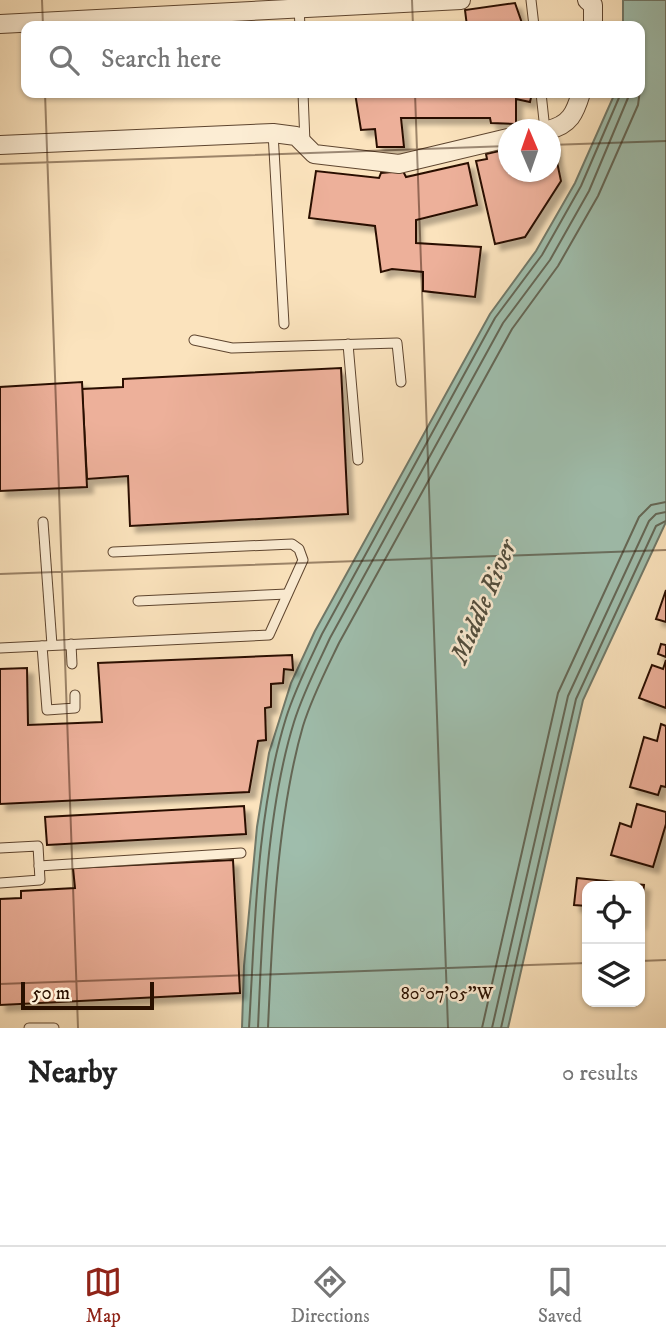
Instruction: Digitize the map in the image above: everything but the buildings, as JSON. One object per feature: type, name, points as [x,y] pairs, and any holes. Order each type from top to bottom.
[{"type":"street","points":[[31,21],[173,7],[300,18],[340,4],[461,0]]},
{"type":"street","points":[[587,0],[593,5],[593,21]]},
{"type":"street","points":[[0,24],[21,22]]},
{"type":"street","points":[[561,127],[575,114],[580,98]]},
{"type":"street","points":[[0,145],[273,133],[296,136],[314,153],[399,163],[498,140]]},
{"type":"lane","points":[[531,0],[533,21]]},
{"type":"lane","points":[[303,98],[305,146]]},
{"type":"lane","points":[[542,98],[545,119]]},
{"type":"lane","points":[[273,133],[285,324]]},
{"type":"lane","points":[[194,340],[232,348],[397,343],[401,382]]},
{"type":"lane","points":[[348,344],[358,460]]},
{"type":"lane","points":[[43,522],[47,710],[75,708],[75,695]]},
{"type":"lane","points":[[0,648],[269,635],[303,560],[299,549],[292,544],[113,552]]},
{"type":"lane","points":[[138,601],[287,594]]},
{"type":"lane","points":[[71,644],[72,664]]},
{"type":"lane","points":[[0,848],[38,846],[40,880],[0,883]]},
{"type":"lane","points":[[39,866],[241,853]]},
{"type":"lane","points":[[29,1028],[54,1028]]},
{"type":"water","name":"Middle River","points":[[623,0],[666,0],[666,522],[583,700],[508,1028],[242,1028],[244,966],[257,827],[269,753],[291,683],[315,631],[490,314],[536,251],[575,183],[613,98],[645,98],[645,21],[623,21]]}]
